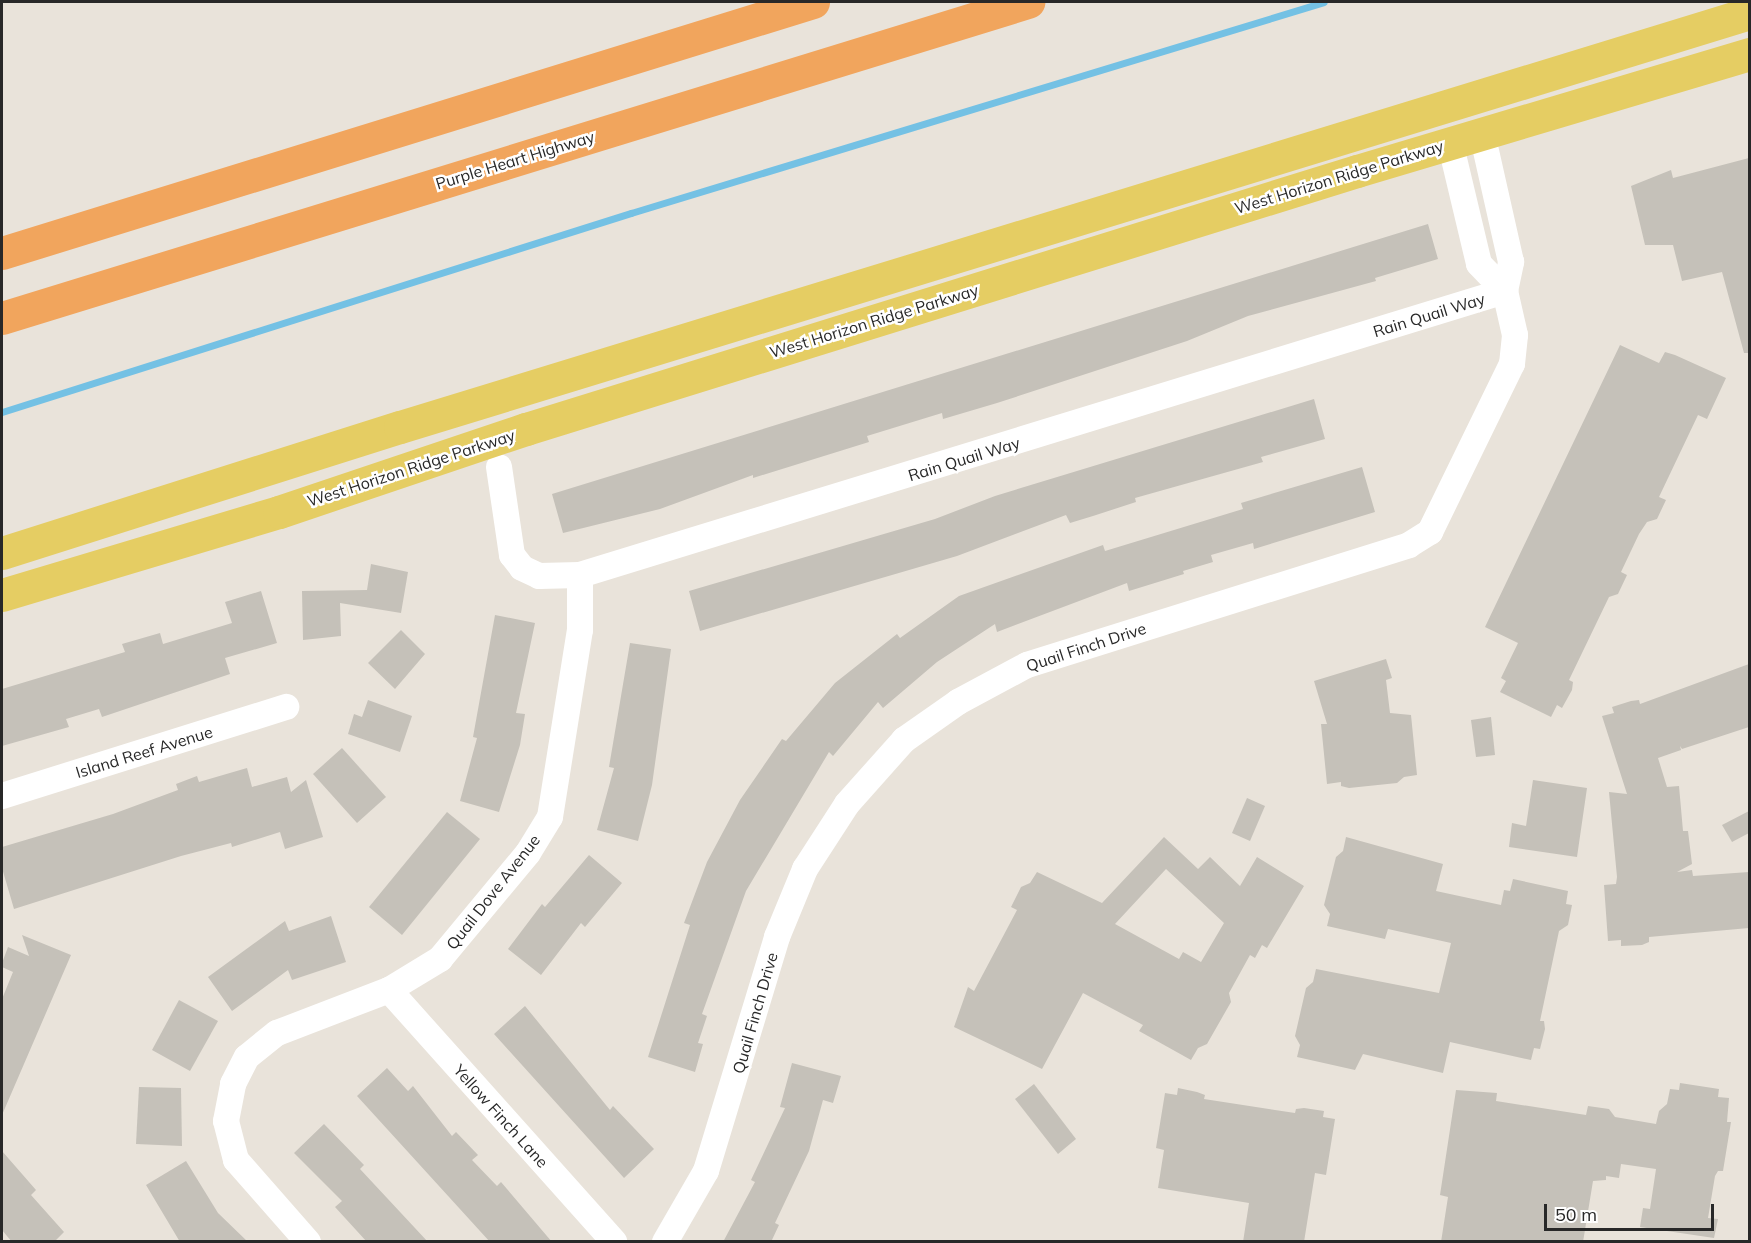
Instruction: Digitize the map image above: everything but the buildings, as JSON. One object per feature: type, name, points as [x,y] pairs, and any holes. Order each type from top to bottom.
[{"type":"highway","points":[[2,253],[813,2]]},
{"type":"highway","name":"Purple Heart Highway","points":[[2,318],[1028,2]]},
{"type":"main road","points":[[2,553],[400,427],[1645,42],[1749,13]]},
{"type":"main road","points":[[1450,142],[1452,129],[1467,115],[1612,68],[1645,42]]},
{"type":"main road","name":"West Horizon Ridge Parkway","points":[[2,595],[279,512],[493,455],[526,429],[1450,142],[1749,54]]},
{"type":"main road","points":[[400,427],[468,429],[493,455]]},
{"type":"street","name":"Quail Finch Drive","points":[[665,1242],[706,1171],[777,937],[805,868],[847,804],[904,740],[958,702],[1027,665],[1409,545],[1430,531],[1512,364],[1515,335],[1505,291],[1511,262],[1482,133]]},
{"type":"street","points":[[1450,142],[1479,264],[1505,291]]},
{"type":"street","name":"Rain Quail Way","points":[[493,455],[512,555],[522,568],[539,576],[580,575],[1505,291]]},
{"type":"street","name":"Quail Dove Avenue","points":[[308,1242],[236,1160],[225,1121],[233,1084],[247,1057],[278,1033],[388,990],[440,959],[528,853],[550,817],[580,630],[580,575]]},
{"type":"street","name":"Island Reef Avenue","points":[[2,796],[286,707]]},
{"type":"street","name":"Yellow Finch Lane","points":[[388,990],[614,1242]]},
{"type":"waterway","points":[[2,412],[631,213],[1324,2]]}]
